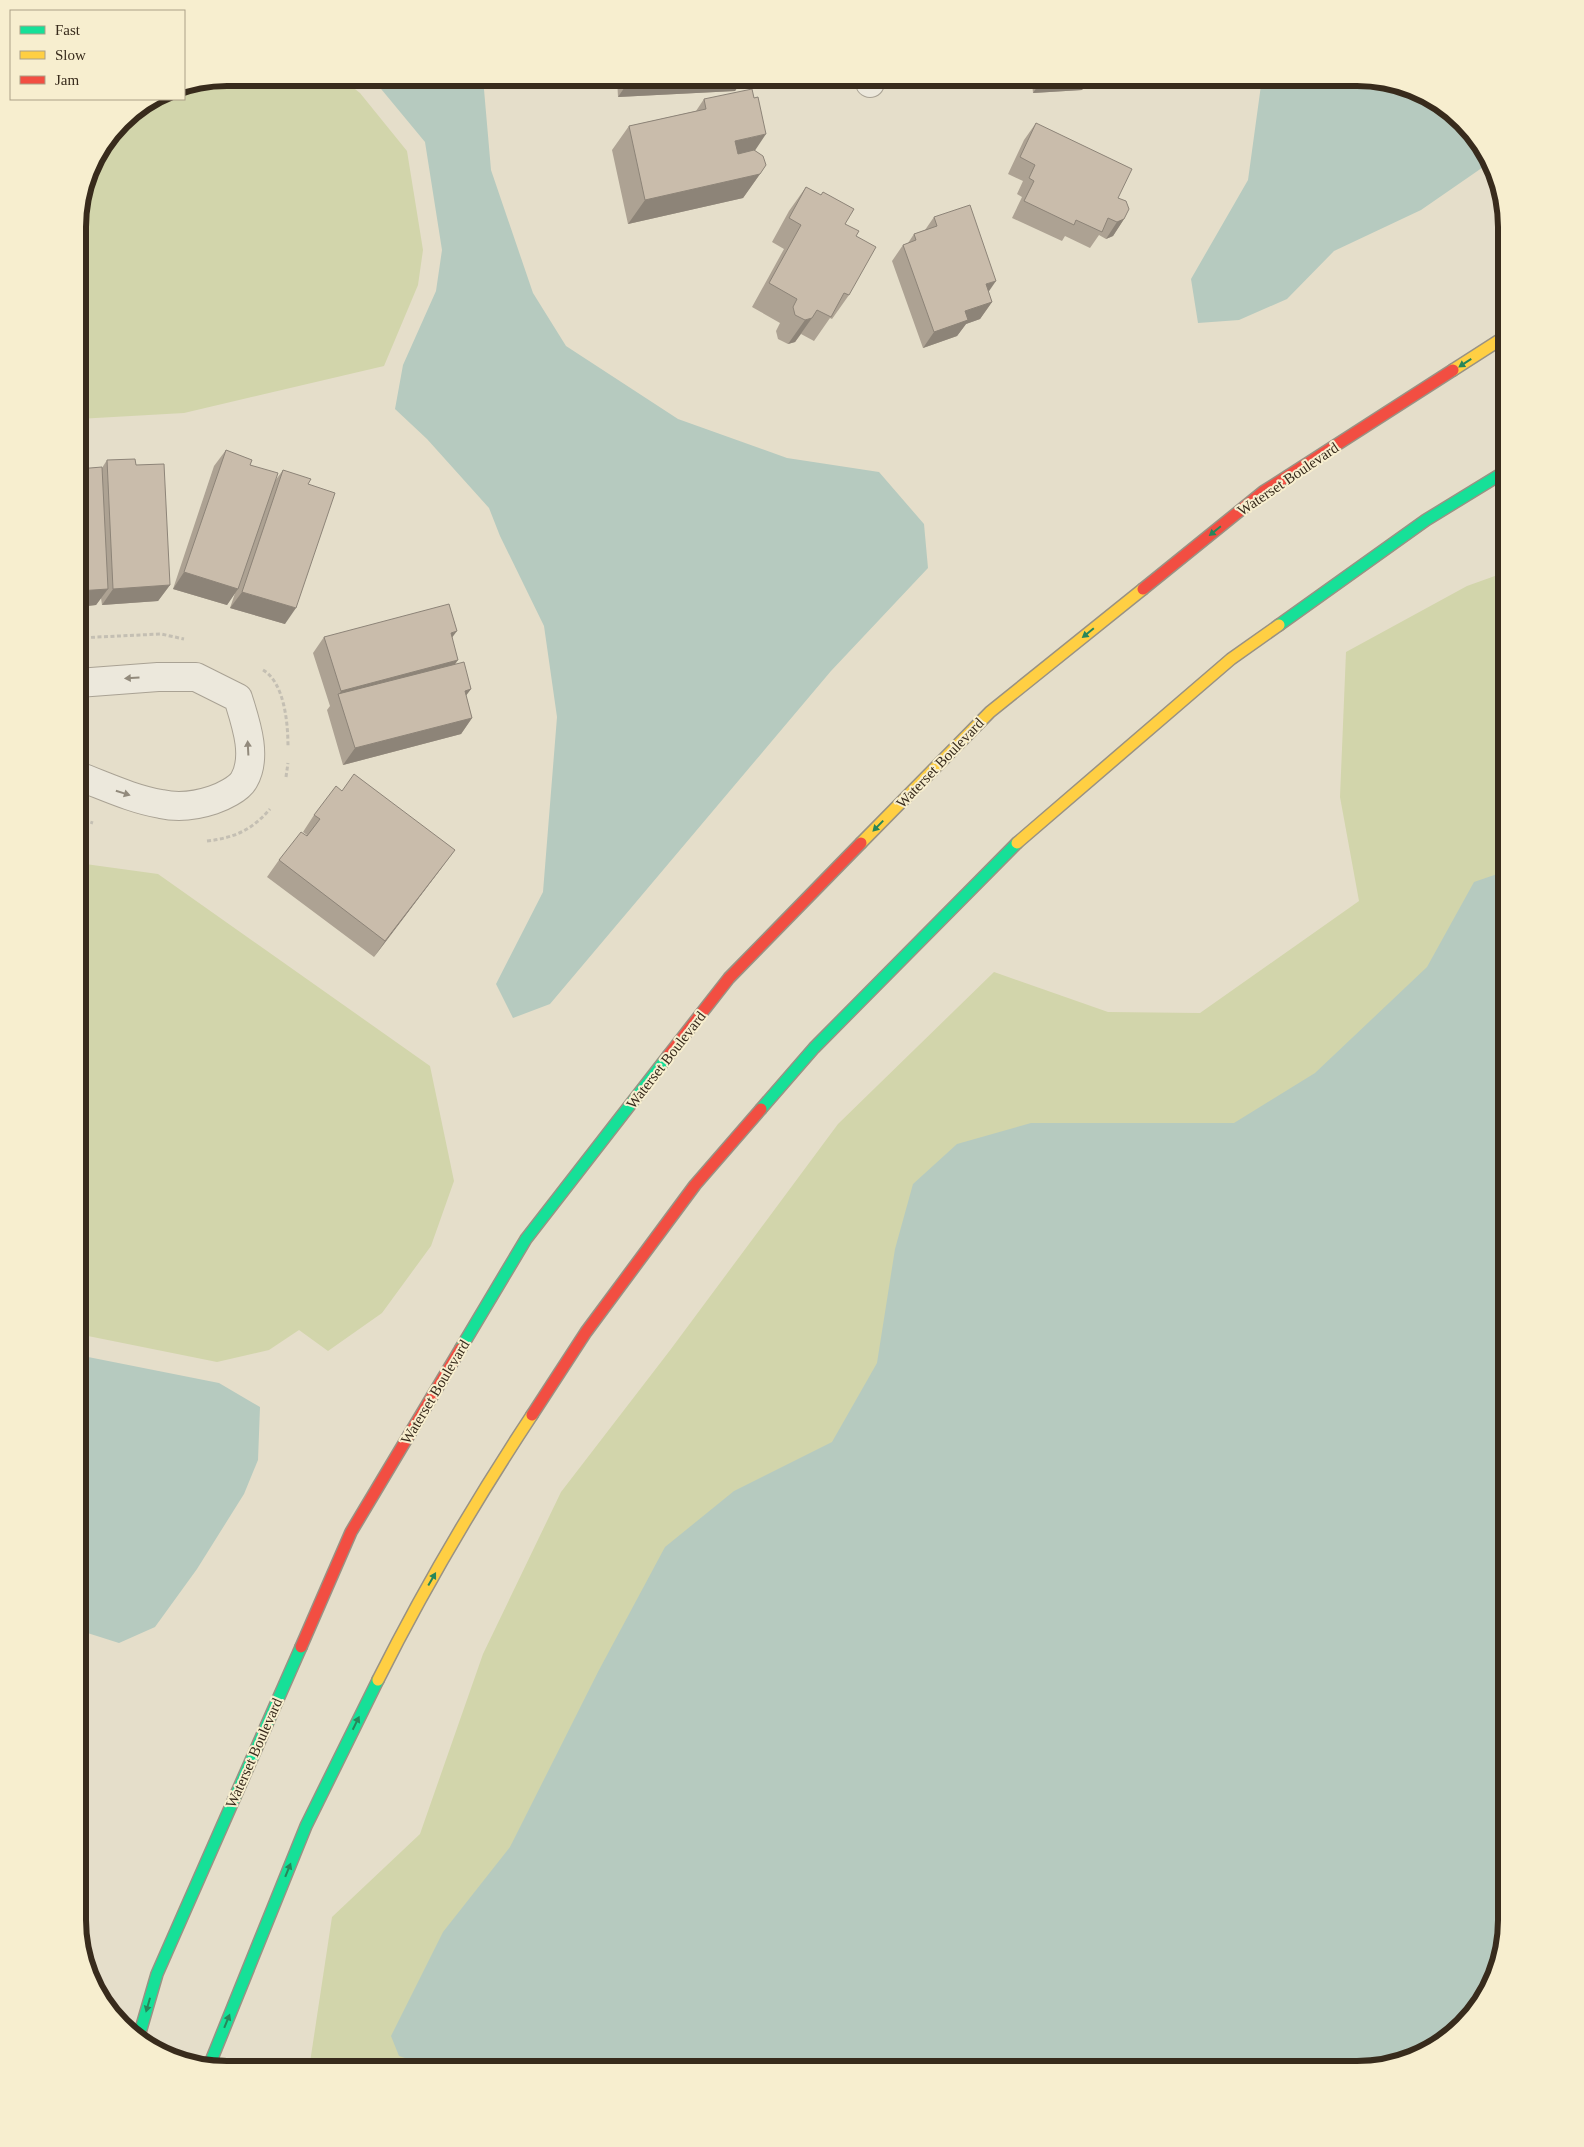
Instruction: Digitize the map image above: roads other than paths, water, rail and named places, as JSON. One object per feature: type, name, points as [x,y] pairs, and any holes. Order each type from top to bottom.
[{"type":"street","name":"Waterset Boulevard","points":[[140,2031],[157,1974],[351,1532],[526,1239],[729,978],[990,712],[1263,492],[1498,341]]},
{"type":"street","points":[[212,2059],[306,1826],[409,1618],[493,1474],[586,1332],[695,1185],[814,1048],[1016,844],[1231,659],[1426,520],[1498,477]]},
{"type":"street","points":[[87,682],[158,677],[196,677],[238,698],[248,729],[249,760],[244,780],[223,796],[193,807],[161,804],[121,793],[87,779]]}]
